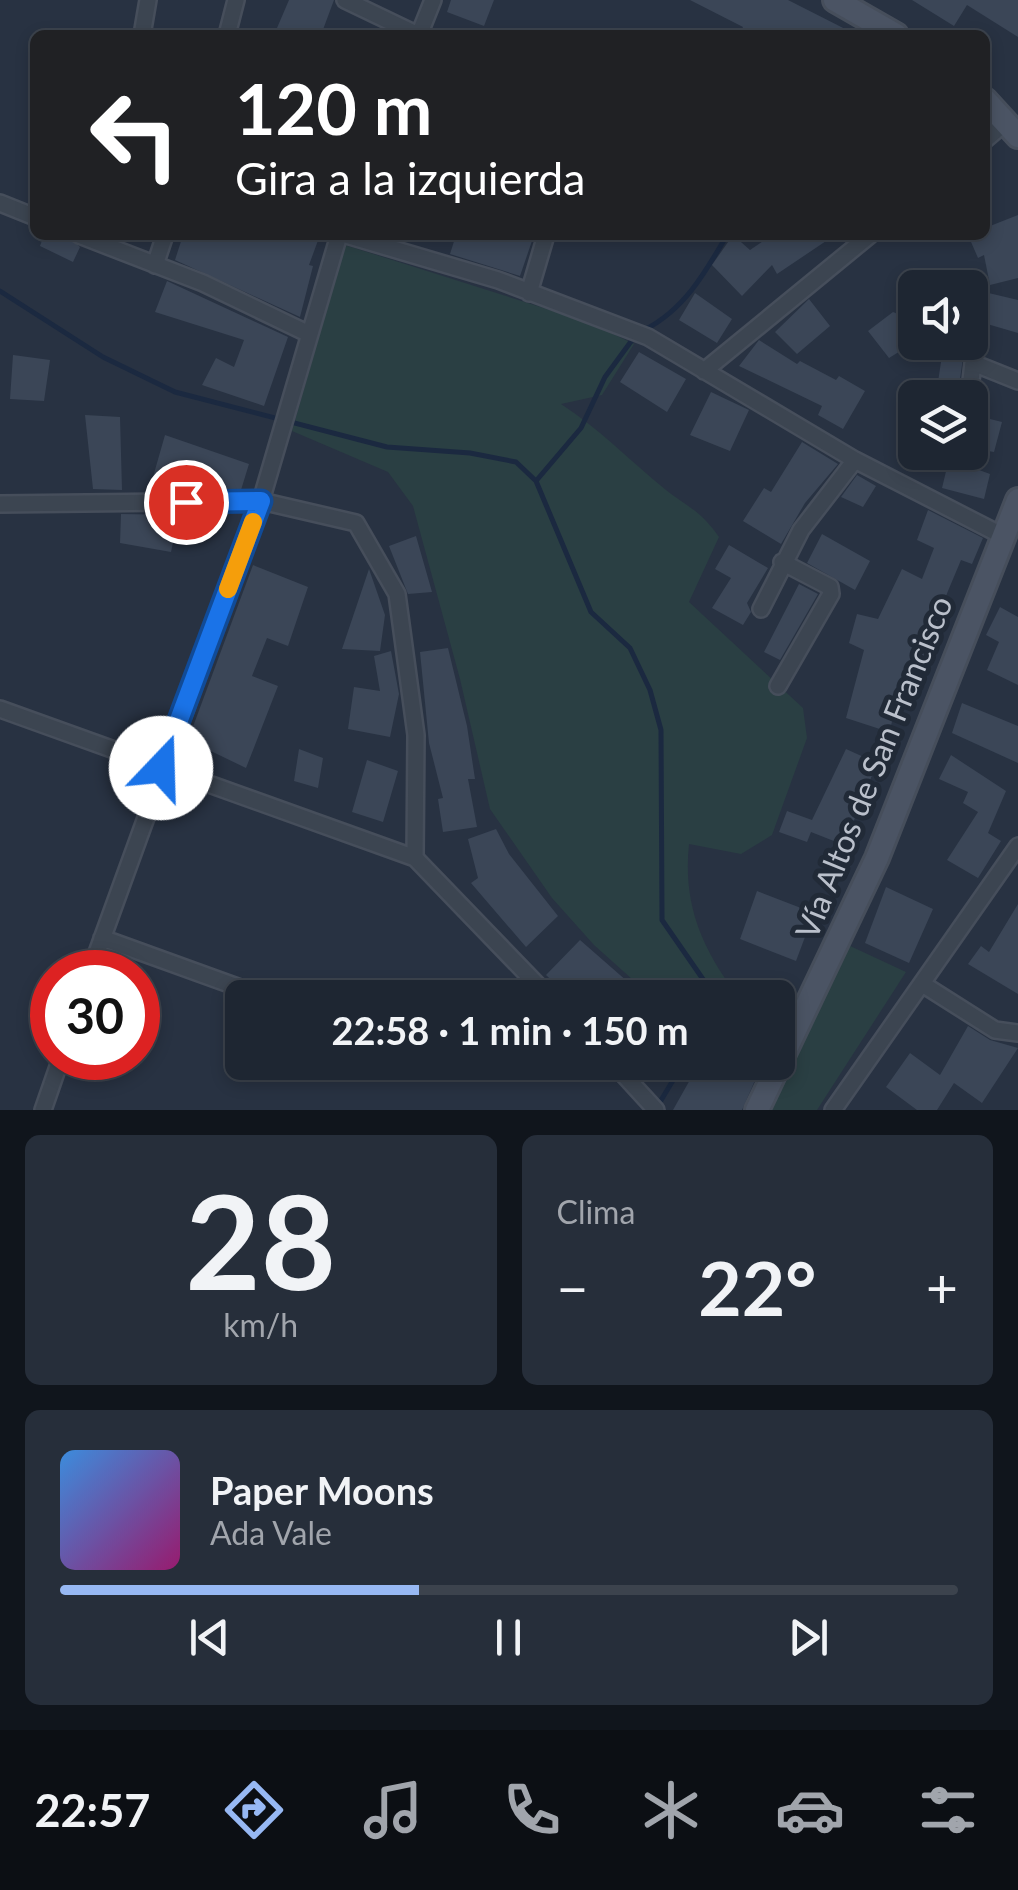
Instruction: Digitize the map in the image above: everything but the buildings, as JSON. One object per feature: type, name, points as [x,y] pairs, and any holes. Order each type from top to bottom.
[{"type":"street","points":[[143,30],[148,0]]},
{"type":"street","points":[[228,30],[236,0]]},
{"type":"street","points":[[346,0],[408,30]]},
{"type":"street","points":[[420,30],[433,0]]},
{"type":"street","points":[[836,0],[887,30]]},
{"type":"street","points":[[990,105],[1013,128],[990,138]]},
{"type":"street","points":[[0,202],[30,215]]},
{"type":"street","points":[[100,240],[309,334]]},
{"type":"street","points":[[154,265],[164,240]]},
{"type":"street","points":[[98,950],[261,501],[340,240]]},
{"type":"street","points":[[358,240],[529,293],[648,337],[856,460],[1002,536]]},
{"type":"street","points":[[529,293],[545,240]]},
{"type":"street","points":[[704,370],[864,240]]},
{"type":"street","points":[[971,380],[974,363],[1018,381]]},
{"type":"street","points":[[761,609],[782,562],[815,509],[856,460]]},
{"type":"street","name":"Vía Altos de San Francisco","points":[[757,1110],[877,858],[1018,500]]},
{"type":"street","points":[[0,504],[261,501],[356,523],[397,594],[416,735],[415,858]]},
{"type":"street","points":[[778,686],[830,594],[830,587],[782,562]]},
{"type":"street","points":[[0,710],[415,858],[533,980]]},
{"type":"street","points":[[832,1110],[924,985],[1018,846]]},
{"type":"street","points":[[102,938],[225,982]]},
{"type":"street","points":[[924,985],[995,1030],[1018,1033]]},
{"type":"street","points":[[43,1110],[53,1080]]},
{"type":"street","points":[[629,1080],[656,1110]]},
{"type":"green space","points":[[345,245],[588,322],[634,344],[602,395],[561,404],[712,528],[719,537],[689,602],[803,708],[807,738],[772,835],[741,854],[689,844],[689,885],[696,922],[727,980],[633,980],[594,945],[552,898],[490,809],[413,506],[388,472],[292,431]]},
{"type":"green space","points":[[848,945],[906,972],[817,1110],[772,1110],[786,1080],[795,1080],[795,1060]]},
{"type":"waterway","points":[[644,330],[682,301],[724,240]]},
{"type":"waterway","points":[[0,291],[103,357],[175,392],[387,447],[470,453],[516,462],[536,481],[591,612],[630,648],[650,690],[661,730],[662,920],[704,980]]},
{"type":"waterway","points":[[536,481],[581,428],[605,377],[635,336]]},
{"type":"waterway","points":[[657,1107],[673,1080]]},
{"type":"slow traffic","points":[[228,589],[253,522]]},
{"type":"route","points":[[161,768],[261,501],[186,502]]}]
